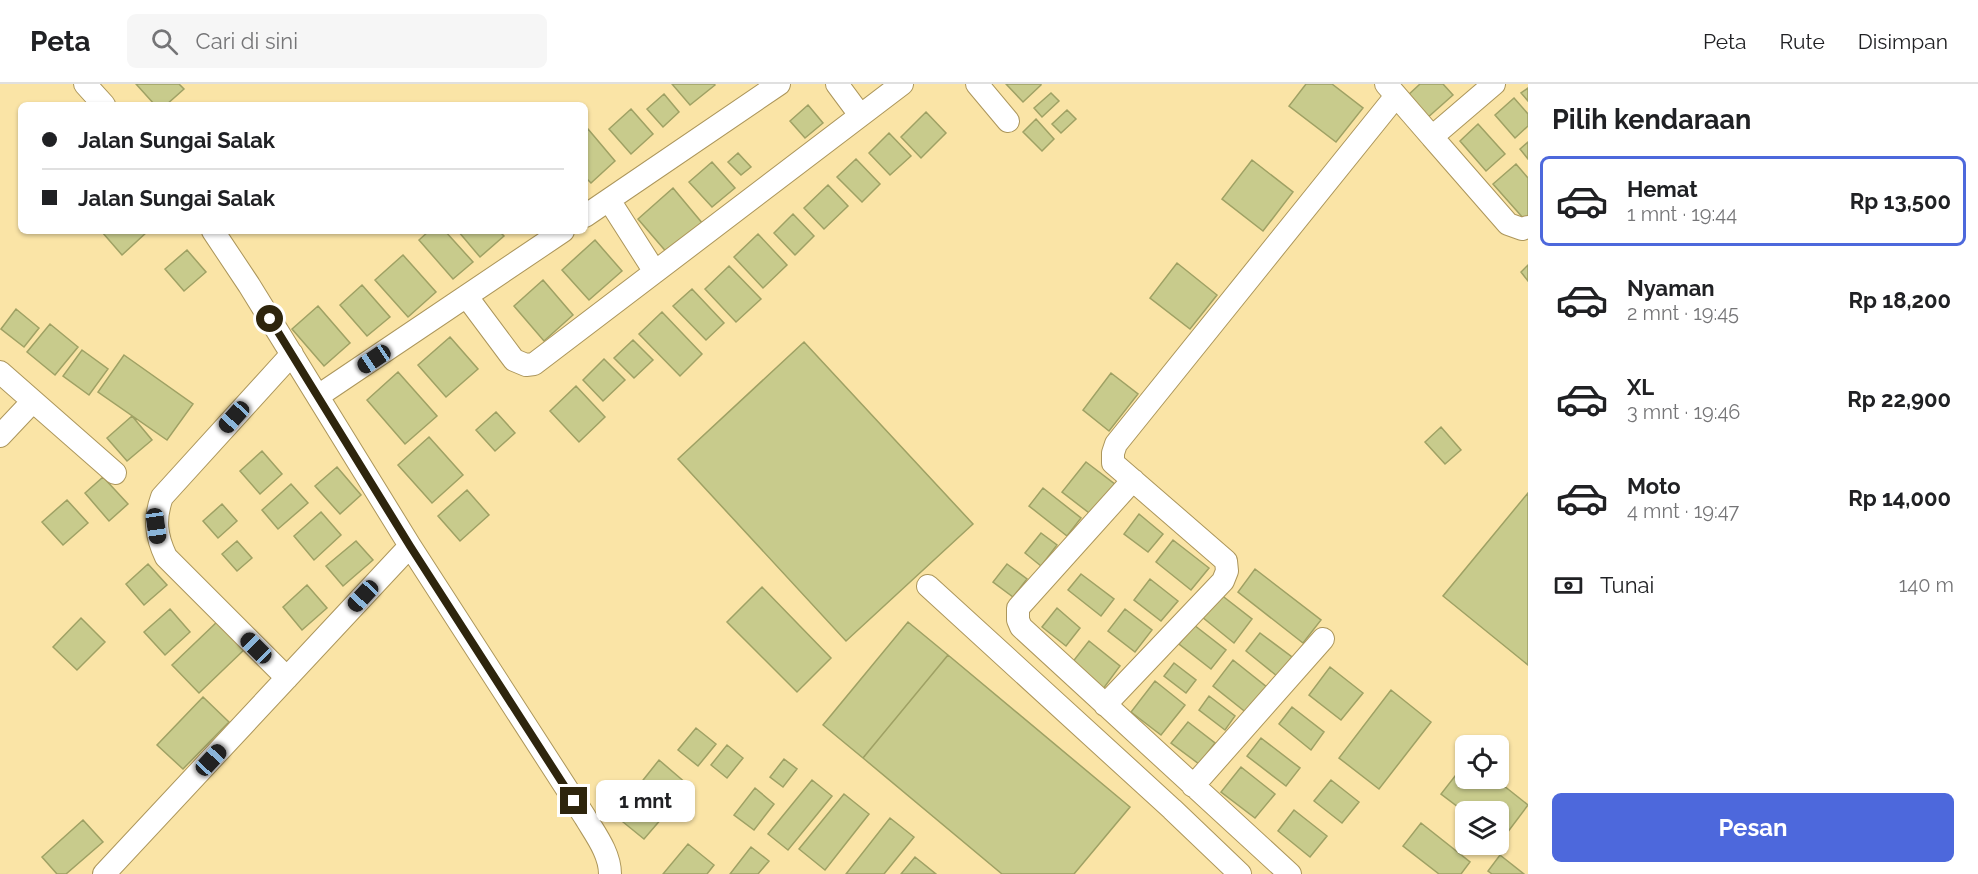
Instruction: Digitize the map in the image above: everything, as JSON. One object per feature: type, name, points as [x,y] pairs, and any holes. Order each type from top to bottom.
[{"type":"street","points":[[85,84],[101,102]]},
{"type":"street","points":[[588,214],[779,84]]},
{"type":"street","points":[[837,84],[860,115]]},
{"type":"street","points":[[466,297],[514,360],[526,365],[534,364],[902,84]]},
{"type":"street","points":[[977,84],[1008,121]]},
{"type":"street","points":[[1432,137],[1494,84]]},
{"type":"street","points":[[1105,705],[1223,581],[1227,571],[1226,561],[1113,463],[1116,444],[1391,90],[1508,224],[1522,229],[1528,227]]},
{"type":"street","points":[[609,200],[655,272]]},
{"type":"street","points":[[215,234],[410,546],[585,817],[605,852],[610,874]]},
{"type":"street","points":[[318,396],[559,234]]},
{"type":"street","points":[[287,678],[166,557],[158,542],[156,526],[157,510],[162,497],[292,354]]},
{"type":"street","points":[[0,372],[115,473]]},
{"type":"street","points":[[0,436],[33,401]]},
{"type":"street","points":[[1132,480],[1018,608],[1018,620],[1021,627],[1290,874]]},
{"type":"street","points":[[104,874],[410,546]]},
{"type":"street","points":[[928,586],[1240,874]]},
{"type":"street","points":[[1193,786],[1323,639]]},
{"type":"building","points":[[136,84],[179,84],[184,89],[169,102],[152,102]]},
{"type":"building","points":[[672,84],[714,84],[715,85],[690,105]]},
{"type":"building","points":[[1006,84],[1041,84],[1041,85],[1023,102]]},
{"type":"building","points":[[1306,84],[1332,84],[1363,108],[1336,142],[1289,106]]},
{"type":"building","points":[[1420,84],[1443,84],[1453,95],[1426,119],[1406,97]]},
{"type":"building","points":[[1528,88],[1528,101],[1521,93]]},
{"type":"building","points":[[1051,93],[1059,101],[1042,117],[1034,108]]},
{"type":"building","points":[[664,94],[679,112],[663,127],[647,109]]},
{"type":"building","points":[[1514,98],[1528,114],[1528,126],[1515,138],[1495,115]]},
{"type":"building","points":[[808,105],[823,123],[805,138],[790,121]]},
{"type":"building","points":[[631,109],[653,134],[631,154],[609,129]]},
{"type":"building","points":[[1067,110],[1076,119],[1061,133],[1052,124]]},
{"type":"building","points":[[926,112],[946,133],[921,158],[901,137]]},
{"type":"building","points":[[1036,119],[1054,139],[1042,151],[1023,132]]},
{"type":"building","points":[[1478,124],[1505,154],[1486,171],[1460,141]]},
{"type":"building","points":[[588,129],[615,161],[591,183],[588,180]]},
{"type":"building","points":[[889,133],[911,156],[890,175],[869,153]]},
{"type":"building","points":[[1528,142],[1528,159],[1520,149]]},
{"type":"building","points":[[738,153],[751,167],[741,175],[728,162]]},
{"type":"building","points":[[856,159],[880,184],[862,202],[837,177]]},
{"type":"building","points":[[1252,160],[1293,192],[1263,231],[1222,199]]},
{"type":"building","points":[[712,162],[735,188],[712,207],[689,182]]},
{"type":"building","points":[[1516,164],[1528,178],[1528,216],[1524,219],[1493,184]]},
{"type":"building","points":[[828,185],[848,206],[824,229],[804,208]]},
{"type":"building","points":[[673,188],[703,224],[669,255],[638,219]]},
{"type":"building","points":[[793,214],[814,236],[795,255],[774,233]]},
{"type":"building","points":[[104,234],[145,234],[122,255]]},
{"type":"building","points":[[426,234],[448,234],[473,262],[453,279],[419,240]]},
{"type":"building","points":[[461,234],[502,234],[504,236],[480,257]]},
{"type":"building","points":[[758,234],[787,265],[763,288],[734,257]]},
{"type":"building","points":[[595,240],[622,271],[589,300],[562,270]]},
{"type":"building","points":[[187,250],[206,272],[184,291],[165,269]]},
{"type":"building","points":[[403,255],[436,292],[408,317],[375,280]]},
{"type":"building","points":[[1177,263],[1217,295],[1190,329],[1150,298]]},
{"type":"building","points":[[1528,265],[1528,281],[1521,272]]},
{"type":"building","points":[[729,266],[761,299],[736,322],[705,289]]},
{"type":"building","points":[[543,280],[573,315],[544,341],[514,306]]},
{"type":"building","points":[[362,285],[390,317],[367,336],[340,305]]},
{"type":"building","points":[[692,289],[724,323],[706,340],[673,306]]},
{"type":"building","points":[[318,306],[350,343],[324,366],[292,329]]},
{"type":"building","points":[[16,309],[39,328],[24,347],[1,329]]},
{"type":"building","points":[[662,312],[702,354],[680,376],[639,334]]},
{"type":"building","points":[[50,324],[78,347],[55,375],[27,352]]},
{"type":"building","points":[[450,337],[478,369],[446,397],[418,365]]},
{"type":"building","points":[[633,340],[653,360],[634,378],[614,358]]},
{"type":"building","points":[[804,342],[973,524],[846,641],[678,459]]},
{"type":"building","points":[[82,350],[108,369],[89,395],[63,376]]},
{"type":"building","points":[[124,355],[193,404],[167,440],[98,392]]},
{"type":"building","points":[[604,359],[625,380],[603,401],[583,380]]},
{"type":"building","points":[[398,372],[437,416],[405,444],[367,400]]},
{"type":"building","points":[[1111,373],[1138,394],[1109,431],[1083,410]]},
{"type":"building","points":[[576,386],[605,417],[579,442],[550,411]]},
{"type":"building","points":[[496,412],[515,433],[495,451],[476,430]]},
{"type":"building","points":[[132,416],[152,440],[127,461],[107,438]]},
{"type":"building","points":[[1441,427],[1461,450],[1445,464],[1425,442]]},
{"type":"building","points":[[429,437],[463,475],[432,503],[398,465]]},
{"type":"building","points":[[262,451],[282,474],[260,494],[240,471]]},
{"type":"building","points":[[1086,462],[1116,485],[1093,516],[1062,492]]},
{"type":"building","points":[[337,467],[361,495],[340,514],[315,486]]},
{"type":"building","points":[[103,477],[128,504],[109,521],[85,493]]},
{"type":"building","points":[[291,484],[308,503],[278,529],[262,510]]},
{"type":"building","points":[[1043,488],[1081,518],[1067,536],[1029,506]]},
{"type":"building","points":[[467,490],[489,515],[460,541],[438,516]]},
{"type":"building","points":[[1528,493],[1528,665],[1443,596]]},
{"type":"building","points":[[67,500],[88,523],[63,545],[42,522]]},
{"type":"building","points":[[222,504],[237,521],[218,538],[203,521]]},
{"type":"building","points":[[321,512],[341,535],[314,560],[294,536]]},
{"type":"building","points":[[1139,514],[1163,534],[1148,552],[1124,534]]},
{"type":"building","points":[[1041,533],[1057,545],[1041,566],[1025,553]]},
{"type":"building","points":[[1173,540],[1209,568],[1191,590],[1156,562]]},
{"type":"building","points":[[237,541],[252,558],[237,571],[222,554]]},
{"type":"building","points":[[356,541],[373,560],[343,586],[326,566]]},
{"type":"building","points":[[148,564],[167,585],[144,605],[126,584]]},
{"type":"building","points":[[1007,564],[1027,579],[1013,597],[993,582]]},
{"type":"building","points":[[1255,569],[1321,620],[1303,643],[1238,592]]},
{"type":"building","points":[[1081,574],[1114,599],[1101,616],[1068,590]]},
{"type":"building","points":[[1150,579],[1178,601],[1161,621],[1134,600]]},
{"type":"building","points":[[307,585],[327,608],[302,630],[283,607]]},
{"type":"building","points":[[762,587],[831,658],[797,692],[727,622]]},
{"type":"building","points":[[1220,594],[1252,619],[1234,643],[1202,617]]},
{"type":"building","points":[[1057,608],[1080,628],[1066,646],[1042,627]]},
{"type":"building","points":[[170,609],[190,632],[165,655],[144,632]]},
{"type":"building","points":[[1125,609],[1152,630],[1135,652],[1108,631]]},
{"type":"building","points":[[81,618],[105,642],[77,670],[53,647]]},
{"type":"building","points":[[220,619],[247,647],[199,693],[172,665]]},
{"type":"building","points":[[908,622],[948,655],[863,758],[823,725]]},
{"type":"building","points":[[1194,625],[1226,650],[1211,669],[1179,644]]},
{"type":"building","points":[[1260,633],[1292,657],[1277,676],[1246,651]]},
{"type":"building","points":[[1089,641],[1120,666],[1103,689],[1071,664]]},
{"type":"building","points":[[948,655],[1130,807],[1074,874],[1002,874],[863,758]]},
{"type":"building","points":[[1233,660],[1268,688],[1248,714],[1213,686]]},
{"type":"building","points":[[1174,663],[1196,680],[1186,693],[1164,676]]},
{"type":"building","points":[[1330,667],[1363,693],[1341,720],[1309,695]]},
{"type":"building","points":[[1155,681],[1185,705],[1161,735],[1131,712]]},
{"type":"building","points":[[1391,690],[1431,722],[1379,789],[1339,758]]},
{"type":"building","points":[[1209,696],[1235,716],[1225,730],[1199,710]]},
{"type":"building","points":[[203,697],[229,722],[183,769],[157,745]]},
{"type":"building","points":[[1292,707],[1324,732],[1311,750],[1279,724]]},
{"type":"building","points":[[1188,722],[1215,743],[1199,764],[1171,743]]},
{"type":"building","points":[[696,728],[716,744],[698,766],[678,750]]},
{"type":"building","points":[[1261,738],[1300,768],[1286,786],[1247,756]]},
{"type":"building","points":[[727,745],[743,758],[727,778],[711,765]]},
{"type":"building","points":[[784,759],[797,769],[783,787],[770,777]]},
{"type":"building","points":[[659,760],[687,784],[668,807],[640,784]]},
{"type":"building","points":[[1241,767],[1275,794],[1255,818],[1221,792]]},
{"type":"building","points":[[1455,776],[1455,789],[1508,789],[1528,805],[1509,830],[1509,801],[1455,801],[1455,805],[1441,794]]},
{"type":"building","points":[[812,780],[832,796],[788,850],[768,834]]},
{"type":"building","points":[[1331,780],[1359,802],[1342,823],[1314,801]]},
{"type":"building","points":[[755,788],[774,804],[754,830],[734,815]]},
{"type":"building","points":[[844,794],[869,814],[825,870],[799,849]]},
{"type":"building","points":[[641,801],[662,818],[644,839],[623,822]]},
{"type":"building","points":[[1294,810],[1327,836],[1310,857],[1278,831]]},
{"type":"building","points":[[890,818],[914,837],[884,874],[846,874]]},
{"type":"building","points":[[83,820],[103,842],[66,874],[57,874],[42,857]]},
{"type":"building","points":[[1421,823],[1455,850],[1455,855],[1461,855],[1470,862],[1461,874],[1439,874],[1403,846]]},
{"type":"building","points":[[688,844],[714,865],[707,874],[663,874]]},
{"type":"building","points":[[751,847],[769,861],[758,874],[730,874]]},
{"type":"building","points":[[1500,855],[1524,874],[1492,874],[1488,871]]},
{"type":"building","points":[[915,857],[936,874],[901,874]]},
{"type":"route","points":[[270,319],[410,546],[574,801]]}]
